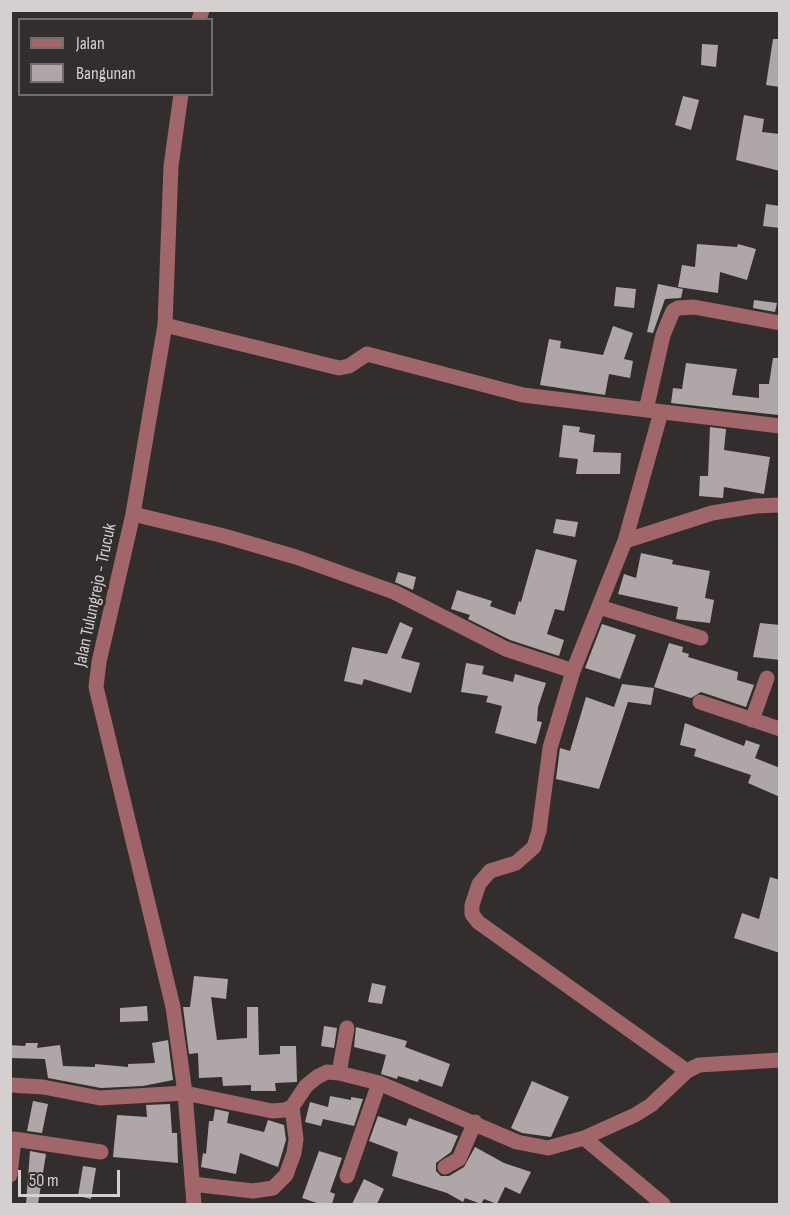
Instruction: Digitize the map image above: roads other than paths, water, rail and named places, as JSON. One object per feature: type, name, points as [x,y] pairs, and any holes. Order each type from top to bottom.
[{"type":"street","name":"Jalan Tulungrejo - Trucuk","points":[[181,96],[171,166],[165,325],[133,514],[99,662],[96,687],[173,1007],[185,1093],[194,1204]]},
{"type":"street","points":[[687,1071],[478,922],[472,914],[474,894],[490,871],[516,863],[534,847],[539,831],[550,748],[573,671],[625,541],[654,411],[663,335],[673,311],[678,308],[694,307],[780,323]]},
{"type":"street","points":[[165,325],[339,368],[349,366],[367,354],[523,395],[780,426]]},
{"type":"street","points":[[625,541],[712,513],[755,506],[780,505]]},
{"type":"street","points":[[133,514],[224,536],[306,561],[394,592],[506,649],[573,671]]},
{"type":"street","points":[[599,607],[700,638]]},
{"type":"street","points":[[752,720],[767,678]]},
{"type":"street","points":[[700,702],[780,729]]},
{"type":"street","points":[[339,1073],[347,1028]]},
{"type":"street","points":[[10,1085],[43,1087],[100,1098],[185,1093],[272,1110],[285,1110],[292,1107],[306,1086],[317,1077],[327,1072],[339,1073],[379,1083],[534,1147],[562,1146],[584,1138],[651,1105],[687,1071],[712,1063],[780,1060]]},
{"type":"street","points":[[347,1176],[379,1083]]},
{"type":"street","points":[[192,1184],[253,1191],[273,1188],[285,1174],[294,1153],[292,1107]]},
{"type":"street","points":[[445,1167],[459,1159],[475,1122]]},
{"type":"street","points":[[10,1175],[12,1135],[100,1152]]},
{"type":"street","points":[[584,1138],[663,1204]]}]
